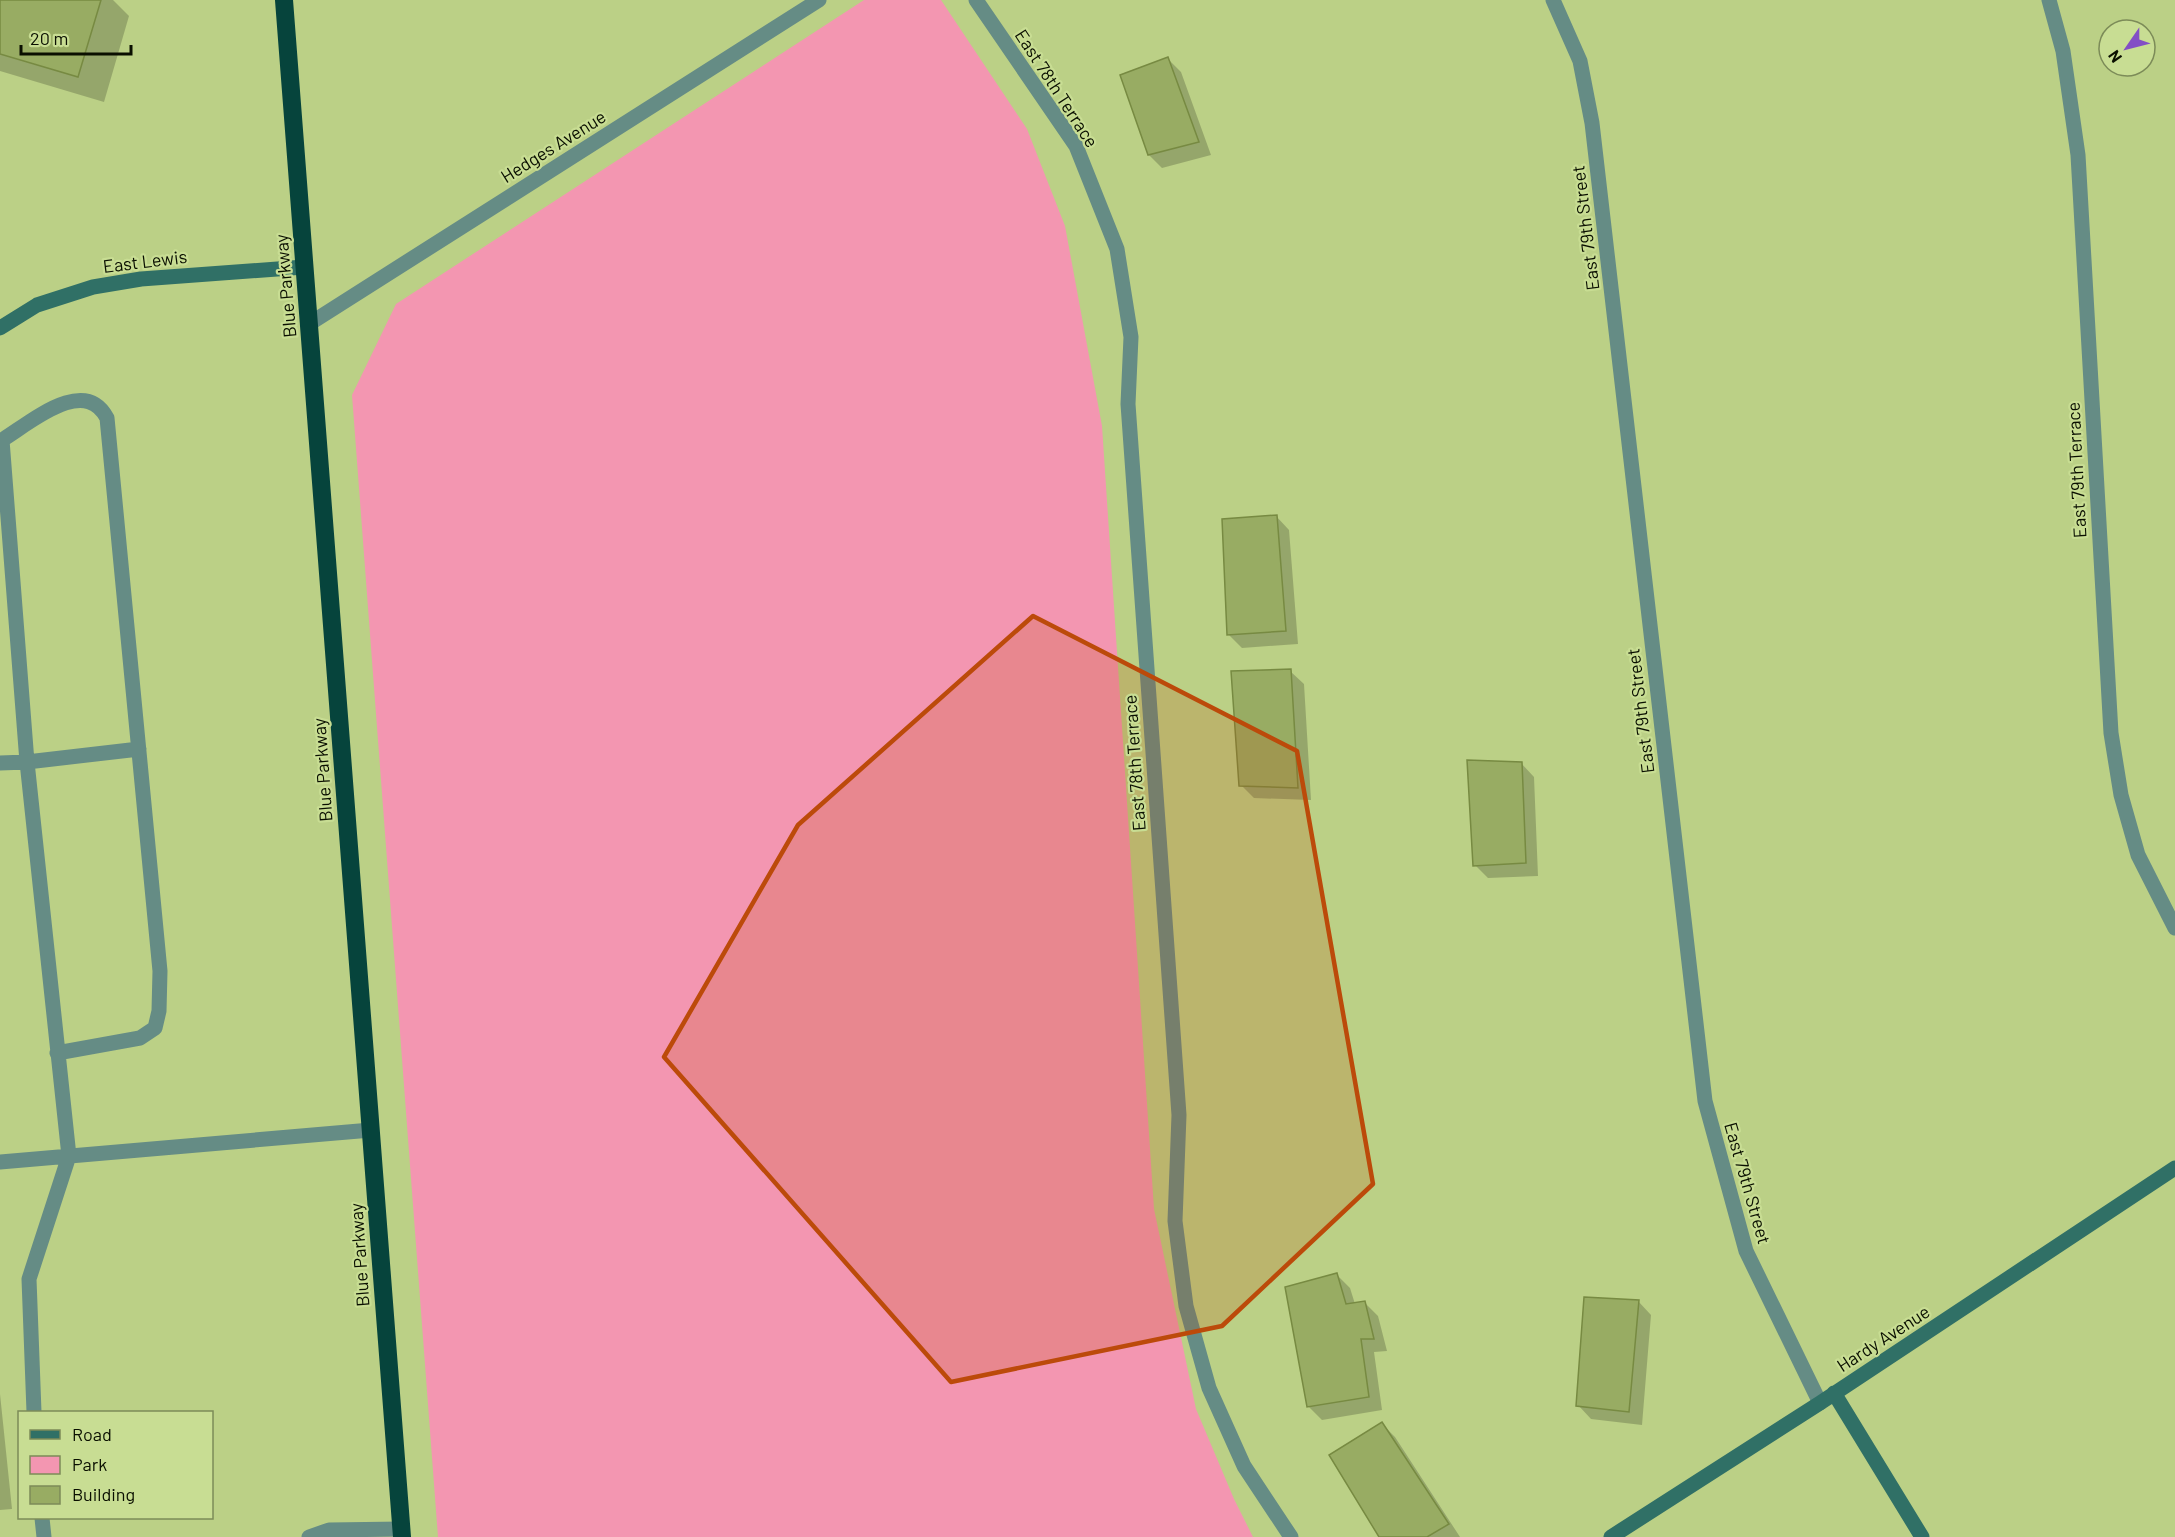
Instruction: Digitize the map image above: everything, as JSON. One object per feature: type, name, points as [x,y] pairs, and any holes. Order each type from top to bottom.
[{"type":"highway","name":"Blue Parkway","points":[[284,0],[402,1533]]},
{"type":"street","name":"Hedges Avenue","points":[[309,324],[819,0]]},
{"type":"street","name":"East 78th Terrace","points":[[976,0],[1076,146],[1118,249],[1131,337],[1128,404],[1179,1115],[1175,1221],[1186,1306],[1209,1388],[1244,1466],[1291,1537]]},
{"type":"street","name":"East 79th Street","points":[[1553,0],[1580,61],[1592,123],[1705,1101],[1746,1251],[1820,1403]]},
{"type":"street","name":"East 79th Terrace","points":[[2049,0],[2062,51],[2078,154],[2111,733],[2121,795],[2138,855],[2175,928]]},
{"type":"street","name":"East Lewis","points":[[0,328],[37,305],[93,287],[141,279],[304,267]]},
{"type":"street","points":[[34,1411],[29,1279],[69,1156],[57,1053],[27,762],[1,439],[63,402],[87,400],[101,407],[107,418],[160,971],[159,1011],[155,1028],[140,1038],[57,1053]]},
{"type":"street","points":[[0,763],[27,762],[139,748]]},
{"type":"street","points":[[0,1162],[371,1130]]},
{"type":"street","name":"Hardy Avenue","points":[[1611,1537],[1834,1394],[2175,1168]]},
{"type":"street","points":[[1834,1394],[1922,1537]]},
{"type":"street","points":[[42,1519],[44,1537]]},
{"type":"street","points":[[309,1537],[329,1530],[402,1533]]},
{"type":"highlighted area","points":[[1033,616],[1297,751],[1373,1184],[1222,1326],[951,1382],[664,1057],[798,825]]},
{"type":"green space","points":[[864,0],[941,0],[1027,129],[1065,226],[1102,426],[1154,1209],[1196,1409],[1234,1499],[1253,1537],[438,1537],[352,395],[396,304]]},
{"type":"building","points":[[0,0],[101,0],[78,77],[0,54]]},
{"type":"building","points":[[1168,57],[1199,142],[1148,155],[1120,75]]},
{"type":"building","points":[[1277,515],[1286,631],[1227,635],[1222,519]]},
{"type":"building","points":[[1291,669],[1298,788],[1239,786],[1231,671]]},
{"type":"building","points":[[1467,760],[1522,762],[1526,863],[1473,866]]},
{"type":"building","points":[[1337,1273],[1346,1304],[1365,1301],[1374,1339],[1361,1339],[1369,1397],[1307,1407],[1285,1287]]},
{"type":"building","points":[[1584,1297],[1639,1300],[1629,1412],[1576,1406]]},
{"type":"building","points":[[1382,1422],[1449,1524],[1427,1537],[1379,1537],[1329,1455]]}]
